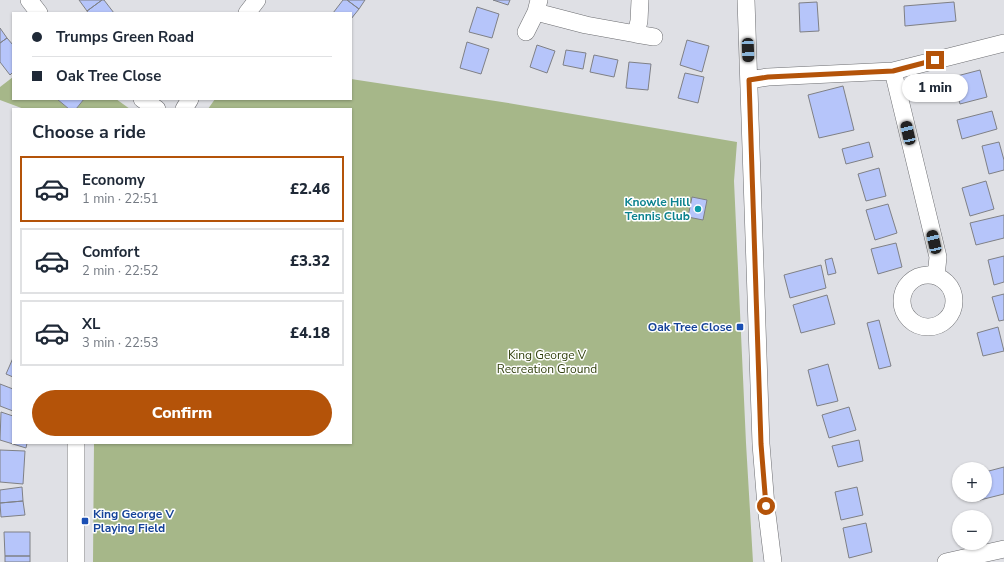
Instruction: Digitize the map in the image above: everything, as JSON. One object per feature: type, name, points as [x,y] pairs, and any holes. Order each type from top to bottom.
[{"type":"street","points":[[29,0],[38,12]]},
{"type":"street","points":[[248,12],[257,0]]},
{"type":"street","points":[[636,34],[639,21],[640,0]]},
{"type":"street","points":[[746,0],[761,444],[766,506],[773,562]]},
{"type":"street","points":[[526,32],[538,6],[586,25],[654,37]]},
{"type":"street","points":[[749,80],[768,77],[893,71],[1004,43]]},
{"type":"street","points":[[893,71],[938,257],[936,276]]},
{"type":"street","points":[[144,100],[156,108]]},
{"type":"street","points":[[76,444],[76,562]]},
{"type":"street","points":[[946,562],[1004,549]]},
{"type":"green space","points":[[12,78],[12,100],[58,100],[68,108],[21,108],[0,100],[0,87]]},
{"type":"green space","name":"King George V Recreation Ground","points":[[352,79],[502,102],[737,142],[734,181],[753,562],[93,562],[94,444],[352,444],[352,108],[209,108],[214,100],[352,100]]},
{"type":"green space","points":[[83,100],[117,100],[129,108],[77,108]]},
{"type":"building","points":[[79,0],[102,0],[87,11]]},
{"type":"building","points":[[104,0],[113,12],[88,12]]},
{"type":"building","points":[[343,0],[347,0],[359,9],[352,18],[352,12],[334,12]]},
{"type":"building","points":[[347,0],[365,0],[359,9]]},
{"type":"building","points":[[493,0],[510,0],[508,5]]},
{"type":"building","points":[[817,2],[819,31],[800,32],[799,3]]},
{"type":"building","points":[[954,2],[956,21],[905,26],[904,6]]},
{"type":"building","points":[[477,7],[499,14],[492,38],[469,32]]},
{"type":"building","points":[[0,28],[7,38],[0,43]]},
{"type":"building","points":[[7,38],[12,44],[12,73],[10,75],[0,62],[0,43]]},
{"type":"building","points":[[687,40],[709,46],[702,72],[680,65]]},
{"type":"building","points":[[467,42],[489,49],[481,74],[460,68]]},
{"type":"building","points":[[537,45],[555,51],[547,73],[530,67]]},
{"type":"building","points":[[566,50],[586,53],[583,69],[563,65]]},
{"type":"building","points":[[594,55],[618,60],[614,77],[590,72]]},
{"type":"building","points":[[629,62],[651,64],[648,90],[626,88]]},
{"type":"building","points":[[980,70],[987,97],[960,104],[953,77]]},
{"type":"building","points":[[685,73],[704,77],[698,103],[678,98]]},
{"type":"building","points":[[843,86],[854,130],[819,138],[808,95]]},
{"type":"building","points":[[58,100],[83,100],[77,108],[68,108]]},
{"type":"building","points":[[992,111],[997,129],[962,139],[957,120]]},
{"type":"building","points":[[869,142],[873,157],[846,164],[842,149]]},
{"type":"building","points":[[999,142],[1004,160],[1004,170],[989,174],[982,146]]},
{"type":"building","points":[[879,168],[886,196],[866,201],[858,174]]},
{"type":"building","points":[[986,181],[994,209],[970,216],[962,188]]},
{"type":"building","name":"Knowle Hill Tennis Club","points":[[692,197],[707,200],[703,220],[688,217]]},
{"type":"building","points":[[888,204],[897,233],[875,240],[866,210]]},
{"type":"building","points":[[1004,215],[1004,238],[976,245],[970,223]]},
{"type":"building","points":[[896,243],[902,267],[878,274],[871,249]]},
{"type":"building","points":[[1004,256],[1004,282],[994,285],[988,260]]},
{"type":"building","points":[[832,258],[836,273],[828,275],[825,260]]},
{"type":"building","points":[[821,265],[826,288],[790,298],[784,275]]},
{"type":"building","points":[[1004,294],[1004,320],[999,321],[992,297]]},
{"type":"building","points":[[827,295],[835,324],[801,333],[793,305]]},
{"type":"building","points":[[879,320],[891,366],[879,369],[867,323]]},
{"type":"building","points":[[998,327],[1004,351],[983,356],[977,333]]},
{"type":"building","points":[[12,360],[12,377],[6,374]]},
{"type":"building","points":[[828,364],[838,401],[817,406],[808,370]]},
{"type":"building","points":[[0,384],[12,389],[12,411],[0,406]]},
{"type":"building","points":[[849,407],[856,430],[829,438],[822,415]]},
{"type":"building","points":[[1,412],[12,416],[12,444],[0,440]]},
{"type":"building","points":[[859,440],[863,461],[838,467],[832,446]]},
{"type":"building","points":[[13,444],[27,444],[26,448]]},
{"type":"building","points":[[0,450],[25,451],[23,484],[0,482]]},
{"type":"building","points":[[1004,467],[1004,494],[992,497],[992,470]]},
{"type":"building","points":[[22,487],[23,501],[0,503],[0,490]]},
{"type":"building","points":[[857,487],[863,515],[841,520],[835,492]]},
{"type":"building","points":[[23,501],[25,515],[1,517],[0,503]]},
{"type":"building","points":[[866,523],[872,552],[849,558],[843,528]]},
{"type":"building","points":[[4,532],[30,532],[30,556],[5,556]]},
{"type":"building","points":[[5,556],[30,556],[30,562],[5,562]]},
{"type":"place","name":"Knowle Hill Tennis Club","points":[[698,209]]},
{"type":"place","name":"Oak Tree Close","points":[[740,327]]},
{"type":"place","name":"King George V Playing Field","points":[[85,521]]},
{"type":"route","points":[[766,506],[761,444],[749,80],[768,77],[893,71],[935,60]]}]
